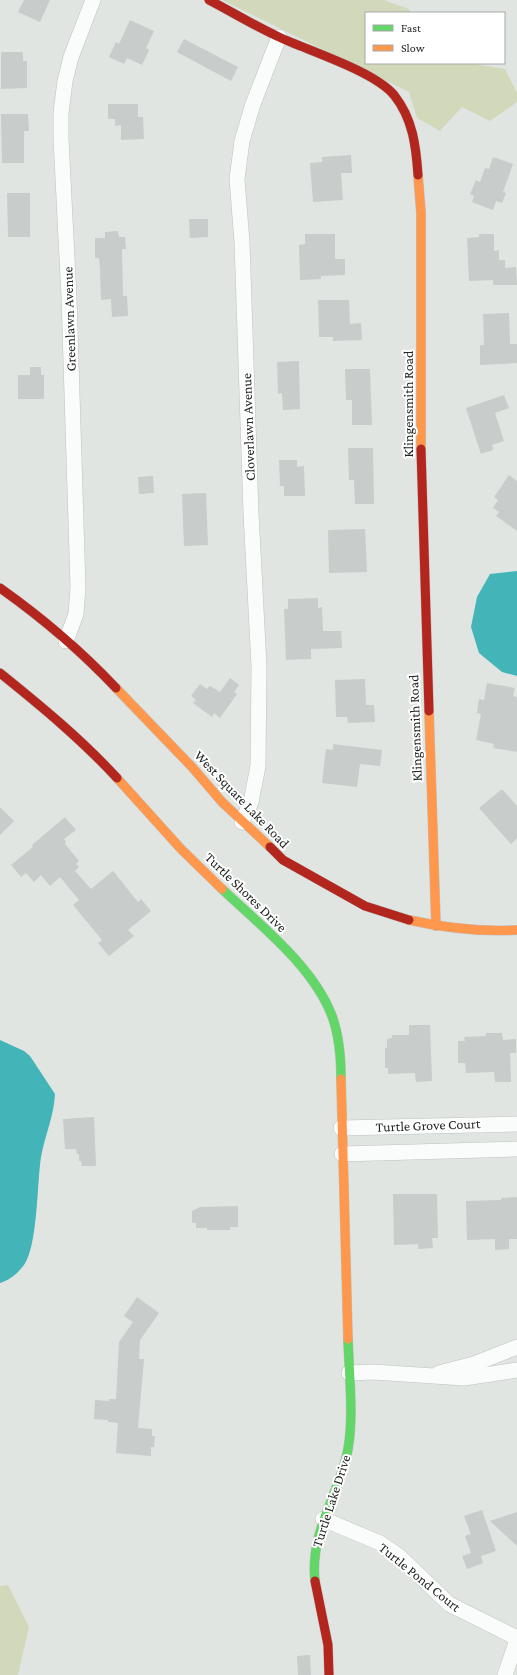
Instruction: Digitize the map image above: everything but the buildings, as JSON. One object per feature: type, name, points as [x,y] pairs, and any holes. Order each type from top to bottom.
[{"type":"street","name":"Greenlawn Avenue","points":[[66,641],[76,614],[78,587],[61,113],[65,81],[71,57],[93,0]]},
{"type":"street","name":"Klingensmith Road","points":[[209,0],[279,37],[356,70],[374,80],[392,94],[402,108],[412,128],[416,143],[421,213],[422,363],[420,434],[436,926]]},
{"type":"street","name":"Cloverlawn Avenue","points":[[242,822],[251,802],[258,766],[259,666],[251,513],[242,242],[237,179],[242,141],[248,119],[279,37]]},
{"type":"street","name":"West Square Lake Road","points":[[0,588],[21,603],[66,641],[115,686],[242,822],[283,860],[365,906],[405,919],[436,926],[497,931],[517,930]]},
{"type":"street","name":"Turtle Shores Drive","points":[[0,673],[67,728],[89,749],[181,849],[288,952],[311,977],[327,1004],[333,1018],[336,1034],[340,1070],[343,1194]]},
{"type":"street","name":"Turtle Grove Court","points":[[341,1128],[516,1124],[516,1149],[342,1154]]},
{"type":"street","name":"Turtle Lake Drive","points":[[329,1675],[327,1641],[318,1602],[314,1553],[316,1539],[322,1519],[343,1468],[348,1447],[350,1406],[343,1194]]},
{"type":"street","points":[[431,1376],[474,1364],[517,1347]]},
{"type":"street","points":[[349,1373],[373,1372],[464,1378],[517,1370]]},
{"type":"street","name":"Turtle Pond Court","points":[[322,1519],[380,1542],[399,1556],[449,1604],[517,1639],[505,1675]]},
{"type":"green space","points":[[222,0],[384,0],[409,9],[410,12],[365,12],[365,64],[475,64],[505,69],[517,93],[517,102],[490,121],[462,107],[440,131],[417,118],[409,92]]},
{"type":"green space","points":[[8,1585],[29,1627],[18,1675],[0,1675],[0,1586]]},
{"type":"water","points":[[517,571],[517,676],[502,672],[479,653],[471,627],[477,597],[490,574]]},
{"type":"water","points":[[0,1040],[24,1051],[30,1056],[55,1094],[53,1110],[41,1157],[36,1213],[29,1256],[24,1265],[16,1273],[0,1283]]},
{"type":"traffic: fast","points":[[222,889],[284,947],[312,980],[332,1016],[338,1039],[341,1079]]},
{"type":"traffic: fast","points":[[315,1581],[314,1564],[316,1548],[324,1518],[341,1474],[349,1445],[351,1399],[348,1339]]},
{"type":"traffic: slow","points":[[418,175],[421,213],[421,449]]},
{"type":"traffic: slow","points":[[116,688],[192,767],[222,802],[270,847]]},
{"type":"traffic: slow","points":[[429,711],[436,926]]},
{"type":"traffic: slow","points":[[117,778],[181,849],[222,889]]},
{"type":"traffic: slow","points":[[409,920],[463,929],[517,930]]},
{"type":"traffic: slow","points":[[341,1079],[348,1339]]},
{"type":"traffic: jam","points":[[209,0],[270,33],[340,62],[385,86],[400,104],[409,123],[415,143],[418,175]]},
{"type":"traffic: jam","points":[[421,449],[429,711]]},
{"type":"traffic: jam","points":[[0,588],[60,635],[116,688]]},
{"type":"traffic: jam","points":[[0,673],[46,710],[75,736],[117,778]]},
{"type":"traffic: jam","points":[[270,847],[283,860],[365,906],[409,920]]},
{"type":"traffic: jam","points":[[315,1581],[328,1645],[329,1675]]}]
